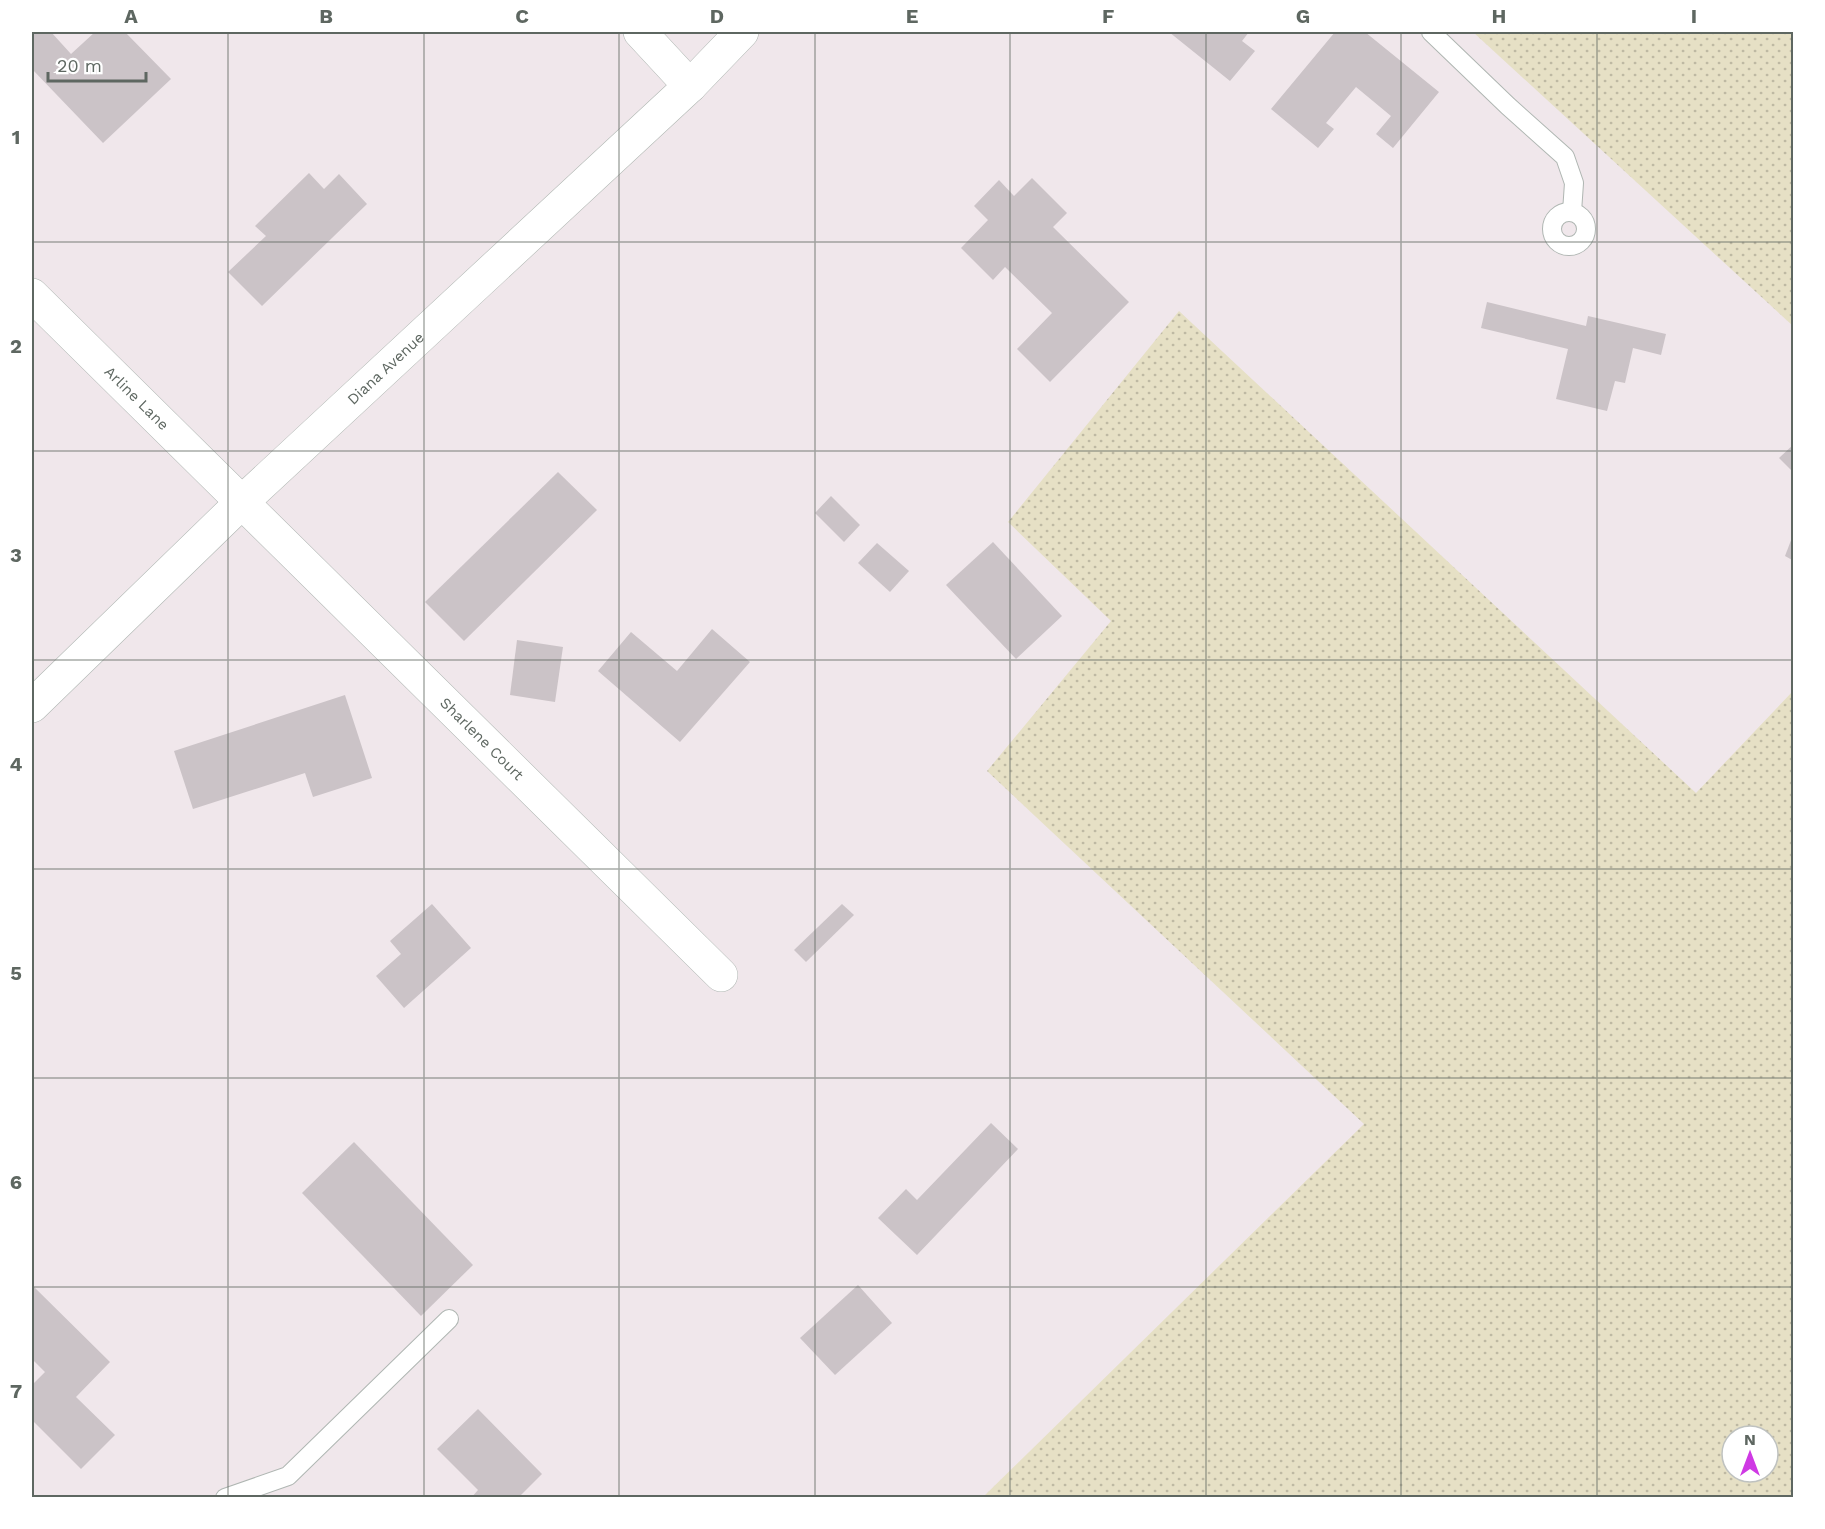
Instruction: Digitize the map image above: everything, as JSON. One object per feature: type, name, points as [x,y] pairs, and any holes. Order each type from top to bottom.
[{"type":"street","points":[[640,32],[690,86]]},
{"type":"street","name":"Diana Avenue","points":[[32,706],[242,502],[690,86],[742,32]]},
{"type":"street","name":"Arline Lane","points":[[32,295],[242,502]]},
{"type":"street","name":"Sharlene Court","points":[[242,502],[721,975]]},
{"type":"lane","points":[[1431,32],[1565,157],[1574,183],[1572,212]]},
{"type":"lane","points":[[225,1497],[288,1476],[449,1319]]},
{"type":"shaded area","points":[[1473,32],[1793,32],[1793,326]]},
{"type":"shaded area","points":[[1179,311],[1696,793],[1793,691],[1793,1497],[983,1497],[1364,1124],[987,771],[1111,621],[1008,522]]},
{"type":"building","points":[[36,32],[51,32],[71,54],[95,32],[125,32],[171,79],[103,143],[32,69],[32,36]]},
{"type":"building","points":[[1169,32],[1249,32],[1242,41],[1255,51],[1230,81]]},
{"type":"building","points":[[1335,32],[1365,32],[1439,92],[1393,148],[1376,134],[1391,116],[1356,87],[1326,123],[1334,129],[1318,148],[1271,109]]},
{"type":"building","points":[[309,173],[324,189],[339,174],[367,204],[262,306],[228,272],[266,236],[255,226]]},
{"type":"building","points":[[1032,178],[1067,213],[1053,227],[1129,302],[1050,382],[1017,349],[1052,313],[1005,267],[993,280],[961,248],[988,220],[974,206],[999,180],[1014,196]]},
{"type":"building","points":[[1487,302],[1586,326],[1588,316],[1666,334],[1661,355],[1633,348],[1625,383],[1615,381],[1607,411],[1556,399],[1568,349],[1481,328]]},
{"type":"building","points":[[1794,444],[1794,473],[1779,458]]},
{"type":"building","points":[[558,472],[597,510],[464,641],[425,602]]},
{"type":"building","points":[[831,496],[860,525],[844,542],[815,513]]},
{"type":"building","points":[[1794,535],[1794,561],[1785,556]]},
{"type":"building","points":[[993,542],[1062,616],[1016,659],[946,585]]},
{"type":"building","points":[[877,543],[909,571],[890,592],[858,563]]},
{"type":"building","points":[[712,629],[750,662],[680,742],[598,671],[631,632],[677,671]]},
{"type":"building","points":[[517,640],[563,647],[555,702],[510,695]]},
{"type":"building","points":[[345,695],[372,778],[313,797],[305,773],[193,809],[174,751]]},
{"type":"building","points":[[432,904],[471,948],[404,1008],[376,976],[401,954],[390,941]]},
{"type":"building","points":[[842,904],[854,915],[806,962],[794,950]]},
{"type":"building","points":[[991,1123],[1018,1149],[917,1255],[878,1218],[906,1189],[917,1200]]},
{"type":"building","points":[[354,1142],[473,1265],[421,1316],[302,1193]]},
{"type":"building","points":[[32,1285],[110,1362],[76,1397],[115,1435],[81,1469],[32,1420],[32,1385],[45,1372],[32,1359]]},
{"type":"building","points":[[858,1285],[892,1323],[835,1375],[800,1338]]},
{"type":"building","points":[[478,1409],[542,1474],[518,1498],[471,1498],[478,1490],[437,1449]]}]
